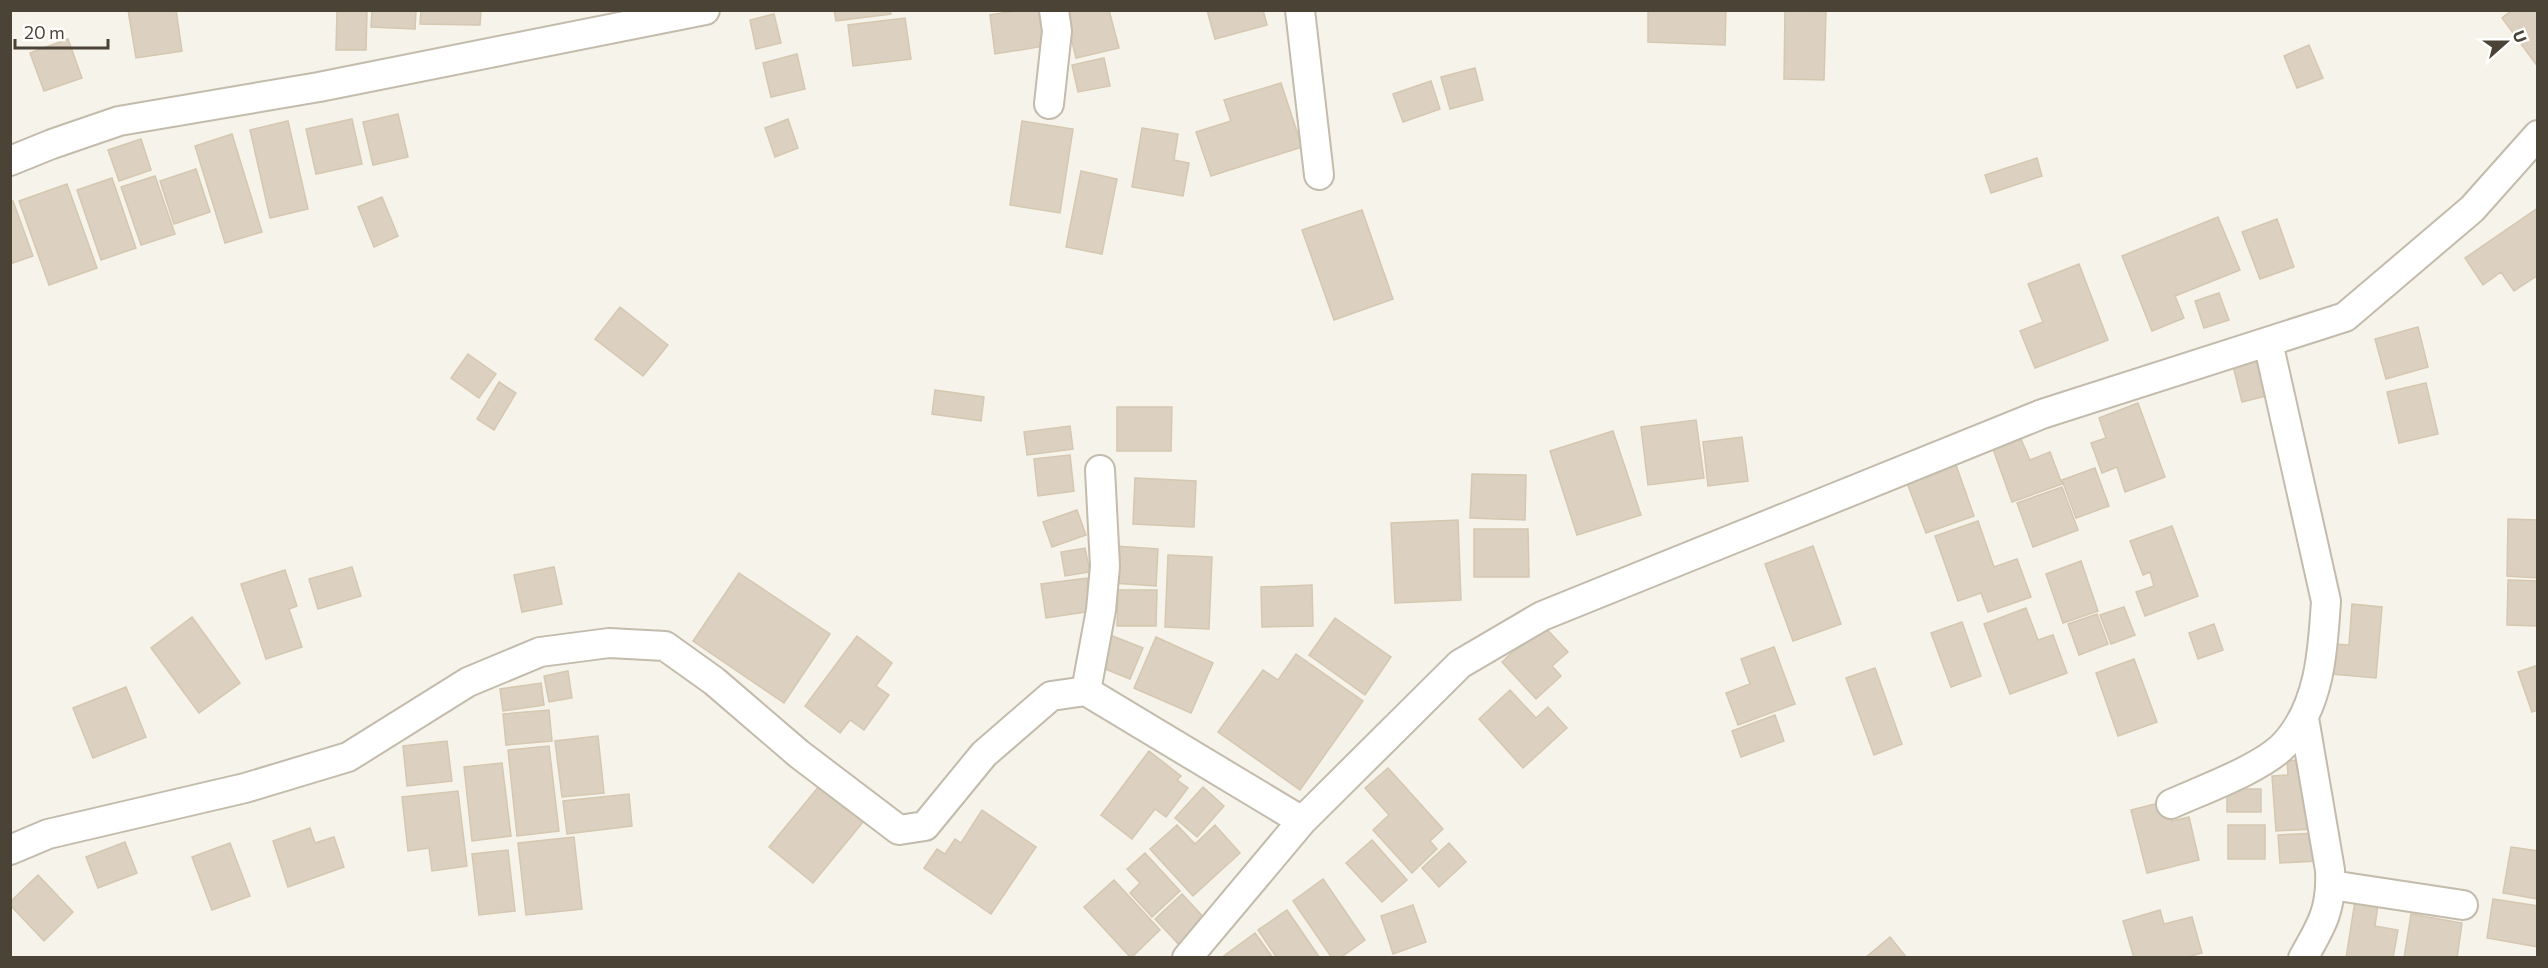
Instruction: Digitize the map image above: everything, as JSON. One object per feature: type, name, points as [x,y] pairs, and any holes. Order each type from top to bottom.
[{"type":"street","points":[[10,161],[119,121],[319,87],[705,10]]},
{"type":"street","points":[[1049,104],[1058,32],[1054,10]]},
{"type":"street","points":[[1300,10],[1319,174]]},
{"type":"street","points":[[1187,957],[1302,821],[1460,664],[1542,616],[2042,414],[2345,317],[2472,209],[2538,135]]},
{"type":"street","points":[[2171,804],[2253,765],[2284,745],[2304,718],[2318,677],[2324,645],[2326,601],[2268,342]]},
{"type":"street","points":[[1086,691],[1101,610],[1105,566],[1100,470]]},
{"type":"street","points":[[10,850],[48,834],[245,788],[348,757],[468,682],[540,652],[609,643],[665,646],[714,681],[799,754],[898,830],[925,826],[984,754],[1051,696],[1086,691],[1302,821]]},
{"type":"street","points":[[2303,957],[2326,918],[2331,885],[2304,718]]},
{"type":"street","points":[[2331,885],[2463,905]]},
{"type":"building","points":[[128,10],[176,10],[182,51],[136,58]]},
{"type":"building","points":[[337,10],[367,10],[366,50],[336,50]]},
{"type":"building","points":[[372,10],[416,10],[415,29],[371,27]]},
{"type":"building","points":[[421,10],[481,10],[480,25],[420,24]]},
{"type":"building","points":[[834,10],[890,10],[891,14],[836,21]]},
{"type":"building","points":[[1040,10],[1045,46],[995,54],[990,15]]},
{"type":"building","points":[[1109,10],[1119,48],[1076,58],[1065,12]]},
{"type":"building","points":[[1207,10],[1263,10],[1267,25],[1215,39]]},
{"type":"building","points":[[1648,10],[1726,10],[1725,45],[1648,42]]},
{"type":"building","points":[[1785,10],[1826,12],[1824,80],[1784,79]]},
{"type":"building","points":[[2512,10],[2538,10],[2538,67],[2502,18]]},
{"type":"building","points":[[774,14],[781,43],[756,49],[750,20]]},
{"type":"building","points":[[905,18],[911,59],[853,66],[848,25]]},
{"type":"building","points":[[68,39],[82,78],[44,91],[30,53]]},
{"type":"building","points":[[2309,45],[2323,78],[2297,88],[2284,56]]},
{"type":"building","points":[[797,54],[805,89],[771,97],[763,63]]},
{"type":"building","points":[[1104,58],[1110,86],[1078,92],[1072,65]]},
{"type":"building","points":[[1475,68],[1483,100],[1450,109],[1441,77]]},
{"type":"building","points":[[1431,81],[1440,109],[1403,122],[1393,94]]},
{"type":"building","points":[[1281,83],[1302,147],[1211,176],[1196,132],[1231,121],[1224,100]]},
{"type":"building","points":[[398,114],[408,157],[373,165],[363,122]]},
{"type":"building","points":[[352,119],[362,164],[316,174],[306,129]]},
{"type":"building","points":[[788,119],[798,148],[775,157],[765,128]]},
{"type":"building","points":[[288,121],[308,209],[270,218],[250,130]]},
{"type":"building","points":[[1022,121],[1073,129],[1060,213],[1010,205]]},
{"type":"building","points":[[1142,128],[1178,134],[1174,160],[1189,163],[1183,196],[1132,187]]},
{"type":"building","points":[[232,134],[262,232],[225,243],[195,146]]},
{"type":"building","points":[[141,139],[151,170],[119,181],[108,150]]},
{"type":"building","points":[[2037,158],[2042,176],[1991,193],[1985,175]]},
{"type":"building","points":[[196,169],[210,212],[174,224],[160,181]]},
{"type":"building","points":[[1081,171],[1117,179],[1102,254],[1066,247]]},
{"type":"building","points":[[155,176],[175,234],[141,245],[121,187]]},
{"type":"building","points":[[112,178],[136,248],[101,260],[77,190]]},
{"type":"building","points":[[67,184],[97,268],[49,285],[19,201]]},
{"type":"building","points":[[382,197],[398,236],[374,247],[358,207]]},
{"type":"building","points":[[13,201],[33,256],[10,264],[10,202]]},
{"type":"building","points":[[2538,208],[2538,275],[2514,291],[2501,272],[2483,285],[2465,258]]},
{"type":"building","points":[[1362,210],[1393,299],[1334,320],[1302,230]]},
{"type":"building","points":[[2218,217],[2240,270],[2175,296],[2184,318],[2152,331],[2122,256]]},
{"type":"building","points":[[2277,219],[2294,267],[2260,279],[2242,232]]},
{"type":"building","points":[[2079,264],[2108,340],[2035,368],[2020,331],[2043,322],[2028,284]]},
{"type":"building","points":[[2219,293],[2229,320],[2204,328],[2195,301]]},
{"type":"building","points":[[620,307],[668,345],[643,376],[595,339]]},
{"type":"building","points":[[2418,327],[2428,367],[2386,379],[2375,339]]},
{"type":"building","points":[[2262,350],[2274,394],[2242,402],[2231,358]]},
{"type":"building","points":[[468,354],[496,374],[479,398],[451,378]]},
{"type":"building","points":[[499,382],[516,393],[494,430],[477,419]]},
{"type":"building","points":[[2426,383],[2438,434],[2399,443],[2387,392]]},
{"type":"building","points":[[935,390],[984,397],[981,421],[932,414]]},
{"type":"building","points":[[2138,403],[2165,477],[2125,492],[2117,467],[2102,473],[2091,443],[2106,438],[2099,418]]},
{"type":"building","points":[[1117,407],[1172,407],[1171,451],[1117,451]]},
{"type":"building","points":[[1696,420],[1704,478],[1648,485],[1641,427]]},
{"type":"building","points":[[1070,426],[1073,449],[1027,455],[1024,432]]},
{"type":"building","points":[[1613,431],[1641,515],[1577,535],[1550,451]]},
{"type":"building","points":[[1742,437],[1748,481],[1708,486],[1703,442]]},
{"type":"building","points":[[2021,439],[2030,460],[2050,452],[2062,484],[2012,502],[1993,449]]},
{"type":"building","points":[[1070,455],[1074,491],[1038,496],[1034,459]]},
{"type":"building","points":[[1956,465],[1974,516],[1926,533],[1907,483]]},
{"type":"building","points":[[2095,468],[2109,506],[2076,518],[2062,480]]},
{"type":"building","points":[[1472,474],[1526,475],[1525,520],[1470,518]]},
{"type":"building","points":[[1135,478],[1196,481],[1194,527],[1133,524]]},
{"type":"building","points":[[2062,487],[2078,530],[2033,547],[2017,503]]},
{"type":"building","points":[[1077,510],[1086,535],[1052,547],[1043,522]]},
{"type":"building","points":[[2508,519],[2538,520],[2538,578],[2507,576]]},
{"type":"building","points":[[1458,520],[1461,600],[1395,603],[1391,523]]},
{"type":"building","points":[[1978,521],[1994,567],[2017,559],[2031,597],[1988,612],[1981,593],[1958,601],[1935,536]]},
{"type":"building","points":[[2172,526],[2198,596],[2145,616],[2136,592],[2154,586],[2150,572],[2143,575],[2130,541]]},
{"type":"building","points":[[1474,529],[1528,529],[1529,577],[1474,577]]},
{"type":"building","points":[[1114,546],[1158,549],[1156,586],[1112,583]]},
{"type":"building","points":[[1813,546],[1841,624],[1793,641],[1765,564]]},
{"type":"building","points":[[1085,548],[1090,572],[1065,576],[1061,552]]},
{"type":"building","points":[[1168,555],[1212,557],[1209,629],[1165,627]]},
{"type":"building","points":[[2081,561],[2098,611],[2063,623],[2046,574]]},
{"type":"building","points":[[352,567],[361,596],[318,609],[309,579]]},
{"type":"building","points":[[554,567],[562,604],[522,612],[514,575]]},
{"type":"building","points":[[285,570],[297,606],[289,609],[302,647],[266,659],[241,584]]},
{"type":"building","points":[[739,573],[830,634],[784,703],[693,641]]},
{"type":"building","points":[[1087,578],[1092,611],[1046,618],[1041,584]]},
{"type":"building","points":[[2508,580],[2538,581],[2538,626],[2507,625]]},
{"type":"building","points":[[1312,585],[1313,626],[1262,627],[1261,587]]},
{"type":"building","points":[[1118,590],[1157,590],[1156,626],[1117,626]]},
{"type":"building","points":[[2352,604],[2382,607],[2376,678],[2332,674],[2334,644],[2349,645]]},
{"type":"building","points":[[2124,607],[2135,635],[2111,644],[2100,615]]},
{"type":"building","points":[[2026,608],[2038,640],[2053,635],[2067,673],[2010,694],[1984,624]]},
{"type":"building","points":[[2097,614],[2108,644],[2079,655],[2068,624]]},
{"type":"building","points":[[192,617],[240,683],[199,713],[151,648]]},
{"type":"building","points":[[1335,618],[1391,657],[1365,695],[1309,655]]},
{"type":"building","points":[[1962,622],[1981,676],[1951,687],[1931,633]]},
{"type":"building","points":[[1542,624],[1568,652],[1552,666],[1561,676],[1536,699],[1502,662]]},
{"type":"building","points":[[2214,624],[2223,650],[2198,659],[2189,633]]},
{"type":"building","points":[[1105,633],[1143,648],[1130,679],[1093,664]]},
{"type":"building","points":[[857,636],[892,663],[876,686],[889,695],[864,730],[850,720],[840,733],[805,706]]},
{"type":"building","points":[[1156,637],[1213,663],[1191,713],[1134,688]]},
{"type":"building","points":[[1774,647],[1795,704],[1738,725],[1726,693],[1750,684],[1741,659]]},
{"type":"building","points":[[1296,654],[1363,701],[1300,790],[1218,732],[1263,670],[1278,680]]},
{"type":"building","points":[[2134,659],[2157,722],[2118,736],[2096,673]]},
{"type":"building","points":[[2538,665],[2538,710],[2532,712],[2518,672]]},
{"type":"building","points":[[1875,668],[1902,744],[1874,755],[1846,678]]},
{"type":"building","points":[[568,671],[572,698],[549,702],[544,676]]},
{"type":"building","points":[[541,683],[544,705],[503,711],[500,689]]},
{"type":"building","points":[[126,687],[146,737],[93,758],[73,708]]},
{"type":"building","points":[[1510,690],[1536,718],[1548,707],[1567,728],[1523,768],[1479,719]]},
{"type":"building","points":[[549,710],[552,741],[506,745],[503,714]]},
{"type":"building","points":[[1775,715],[1784,741],[1741,757],[1732,731]]},
{"type":"building","points":[[598,736],[604,793],[562,797],[555,741]]},
{"type":"building","points":[[447,741],[452,781],[407,786],[403,746]]},
{"type":"building","points":[[549,746],[559,831],[517,836],[508,750]]},
{"type":"building","points":[[1149,751],[1181,776],[1177,780],[1188,788],[1166,817],[1155,809],[1132,839],[1101,815]]},
{"type":"building","points":[[2309,759],[2314,829],[2276,831],[2272,776],[2288,775],[2287,761]]},
{"type":"building","points":[[502,763],[511,836],[472,841],[464,767]]},
{"type":"building","points":[[1388,768],[1443,829],[1430,841],[1437,849],[1412,873],[1373,830],[1389,815],[1365,788]]},
{"type":"building","points":[[820,785],[863,822],[813,883],[769,847]]},
{"type":"building","points":[[1203,787],[1224,806],[1197,837],[1175,818]]},
{"type":"building","points":[[2227,789],[2261,789],[2261,812],[2227,812]]},
{"type":"building","points":[[458,791],[467,866],[432,871],[429,848],[408,851],[402,797]]},
{"type":"building","points":[[629,794],[632,826],[567,834],[563,801]]},
{"type":"building","points":[[2167,801],[2172,821],[2189,817],[2199,860],[2147,873],[2131,810]]},
{"type":"building","points":[[982,810],[1036,847],[991,914],[924,868],[937,849],[945,854],[955,839],[961,843]]},
{"type":"building","points":[[1177,825],[1195,844],[1215,825],[1240,853],[1193,896],[1150,849]]},
{"type":"building","points":[[2228,825],[2265,825],[2265,859],[2228,859]]},
{"type":"building","points":[[310,828],[315,843],[334,837],[344,867],[288,887],[273,841]]},
{"type":"building","points":[[2316,833],[2318,861],[2280,863],[2278,835]]},
{"type":"building","points":[[574,837],[582,909],[526,915],[518,843]]},
{"type":"building","points":[[1372,840],[1407,880],[1382,902],[1346,863]]},
{"type":"building","points":[[125,842],[137,873],[98,888],[86,857]]},
{"type":"building","points":[[230,843],[250,896],[212,910],[192,857]]},
{"type":"building","points":[[1449,843],[1466,862],[1439,887],[1422,868]]},
{"type":"building","points":[[2511,847],[2538,851],[2538,899],[2503,893]]},
{"type":"building","points":[[508,850],[515,911],[479,915],[472,854]]},
{"type":"building","points":[[1145,853],[1180,891],[1152,917],[1130,893],[1140,883],[1127,869]]},
{"type":"building","points":[[38,875],[73,912],[44,941],[10,905],[10,902]]},
{"type":"building","points":[[1323,879],[1365,940],[1340,958],[1332,958],[1293,901]]},
{"type":"building","points":[[1114,880],[1160,930],[1131,958],[1084,907]]},
{"type":"building","points":[[1182,894],[1210,924],[1183,949],[1155,919]]},
{"type":"building","points":[[2493,899],[2538,906],[2538,947],[2487,938]]},
{"type":"building","points":[[2355,901],[2378,905],[2375,926],[2398,930],[2393,958],[2346,958]]},
{"type":"building","points":[[1413,905],[1426,942],[1393,954],[1381,916]]},
{"type":"building","points":[[1287,910],[1320,958],[1277,958],[1258,930]]},
{"type":"building","points":[[2160,910],[2164,924],[2192,917],[2202,953],[2184,958],[2134,958],[2123,921]]},
{"type":"building","points":[[2411,914],[2462,923],[2457,958],[2404,958]]},
{"type":"building","points":[[1255,933],[1273,958],[1221,958]]},
{"type":"building","points":[[1890,937],[1907,958],[1865,958]]}]
